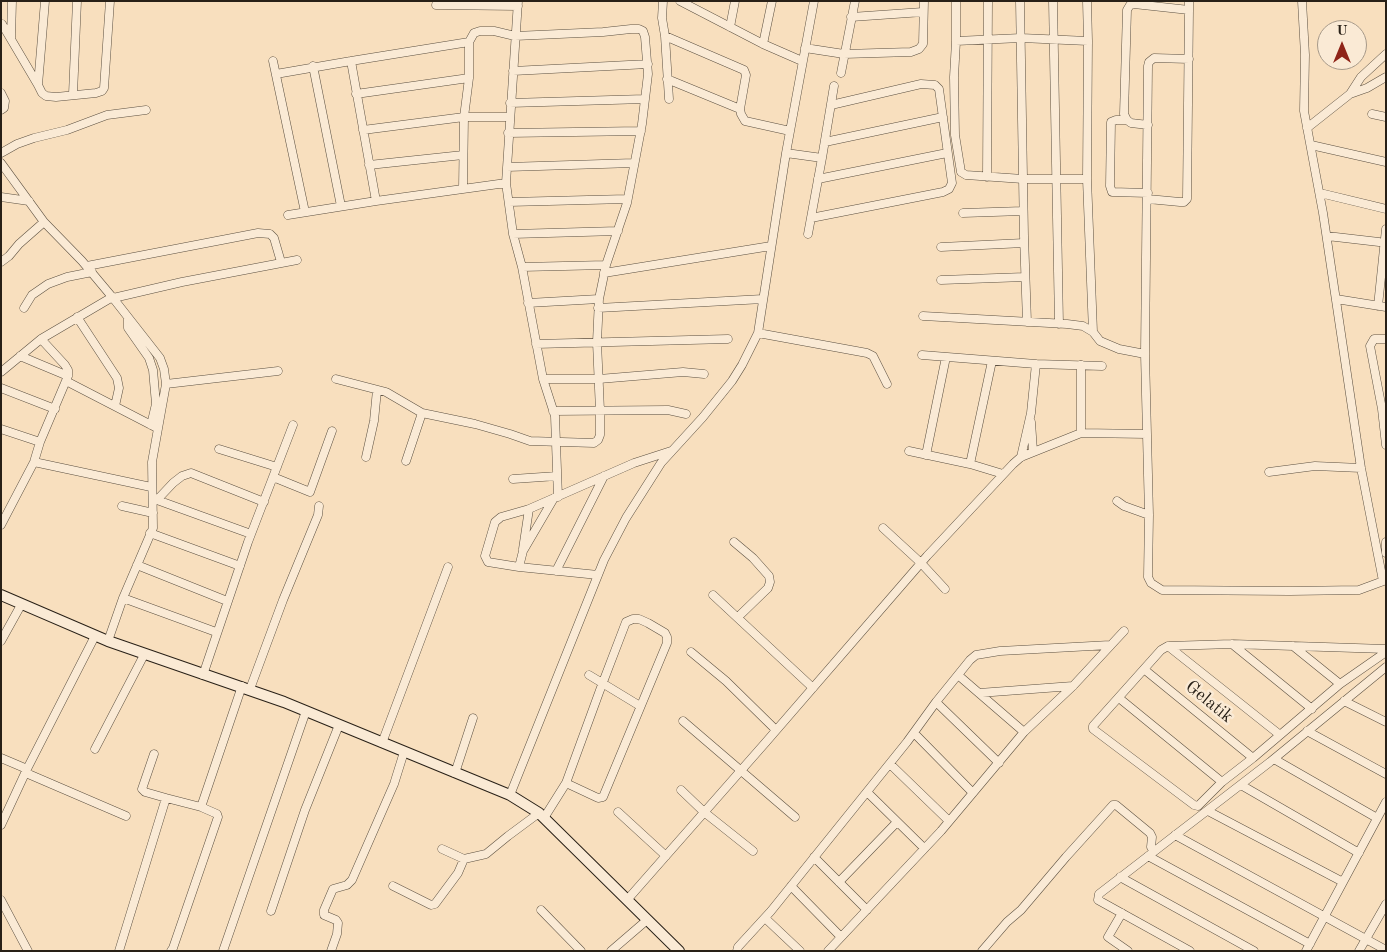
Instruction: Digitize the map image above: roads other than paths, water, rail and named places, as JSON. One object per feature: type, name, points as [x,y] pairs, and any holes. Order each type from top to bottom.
[{"type":"main road","points":[[1,595],[94,636],[144,655],[246,688],[510,795],[541,815],[679,951]]},
{"type":"street","points":[[10,38],[12,1]]},
{"type":"street","points":[[38,84],[45,1]]},
{"type":"street","points":[[73,94],[77,1]]},
{"type":"street","points":[[1,24],[42,93],[46,96],[96,93],[104,88],[110,1]]},
{"type":"street","points":[[663,1],[662,18],[666,36],[669,99]]},
{"type":"street","points":[[680,1],[763,44],[802,61]]},
{"type":"street","points":[[697,10],[699,1]]},
{"type":"street","points":[[730,27],[735,1]]},
{"type":"street","points":[[763,44],[772,1]]},
{"type":"street","points":[[510,795],[604,560],[626,518],[661,463],[703,417],[732,381],[742,366],[758,333],[786,153],[814,1]]},
{"type":"street","points":[[840,73],[854,1]]},
{"type":"street","points":[[805,48],[844,54],[911,52],[919,49],[923,44],[924,1]]},
{"type":"street","points":[[956,1],[955,125],[961,172],[966,175],[1023,179],[1087,179]]},
{"type":"street","points":[[986,176],[988,1]]},
{"type":"street","points":[[1020,1],[1023,211],[1027,322]]},
{"type":"street","points":[[1054,1],[1053,40],[1060,324]]},
{"type":"street","points":[[1087,1],[1087,179],[1093,332]]},
{"type":"street","points":[[1127,120],[1111,122],[1110,186],[1112,192],[1184,202],[1187,199],[1189,1]]},
{"type":"street","points":[[1189,58],[1154,58],[1148,66],[1145,354],[1149,515],[1148,577],[1151,583],[1162,590],[1290,591],[1359,590],[1371,587],[1384,580],[1361,468],[1327,236],[1307,128],[1303,98],[1302,1]]},
{"type":"street","points":[[436,6],[518,3],[506,183],[513,234],[522,267],[543,379],[555,416],[556,476],[556,497],[523,551]]},
{"type":"street","points":[[1148,125],[1131,123],[1124,114],[1127,10],[1134,4],[1189,10]]},
{"type":"street","points":[[851,17],[923,12]]},
{"type":"street","points":[[336,379],[386,392],[422,413],[474,424],[530,441],[594,443],[598,440],[600,436],[600,411],[597,342],[598,308],[605,269],[627,199],[640,131],[648,64],[643,31],[639,29],[515,36],[494,31],[480,30],[474,33],[469,42],[469,78],[464,117],[463,189]]},
{"type":"street","points":[[666,36],[744,70],[746,75],[740,109],[746,121],[790,132]]},
{"type":"street","points":[[956,41],[1021,38],[1088,41]]},
{"type":"street","points":[[276,74],[313,66],[469,42]]},
{"type":"street","points":[[1350,94],[1360,77],[1386,54]]},
{"type":"street","points":[[273,61],[305,212]]},
{"type":"street","points":[[351,61],[376,200]]},
{"type":"street","points":[[513,71],[648,64]]},
{"type":"street","points":[[313,66],[341,206]]},
{"type":"street","points":[[1307,128],[1350,94],[1386,77]]},
{"type":"street","points":[[356,94],[469,78]]},
{"type":"street","points":[[667,79],[740,109]]},
{"type":"street","points":[[811,218],[943,192],[949,189],[952,183],[939,89],[935,84],[921,84],[831,105]]},
{"type":"street","points":[[808,234],[834,86]]},
{"type":"street","points":[[1,93],[5,105],[1,110]]},
{"type":"street","points":[[510,103],[645,99]]},
{"type":"street","points":[[1,153],[17,144],[67,130],[107,115],[146,110]]},
{"type":"street","points":[[1372,114],[1386,117]]},
{"type":"street","points":[[363,130],[464,117],[510,117]]},
{"type":"street","points":[[825,142],[943,117]]},
{"type":"street","points":[[508,133],[640,131]]},
{"type":"street","points":[[1310,145],[1386,162]]},
{"type":"street","points":[[786,153],[822,158]]},
{"type":"street","points":[[818,178],[948,153]]},
{"type":"street","points":[[369,165],[463,155]]},
{"type":"street","points":[[1,163],[5,174],[29,200],[44,222],[89,269],[160,358],[166,384],[154,426]]},
{"type":"street","points":[[507,167],[634,163]]},
{"type":"street","points":[[288,215],[376,200],[506,183]]},
{"type":"street","points":[[1320,193],[1386,209]]},
{"type":"street","points":[[1,197],[29,200]]},
{"type":"street","points":[[508,202],[627,199]]},
{"type":"street","points":[[963,213],[1023,211]]},
{"type":"street","points":[[1,262],[44,222]]},
{"type":"street","points":[[1336,298],[1382,307],[1386,229]]},
{"type":"street","points":[[513,234],[618,231]]},
{"type":"street","points":[[24,308],[32,295],[48,284],[89,269],[258,233],[270,234],[274,238],[280,262]]},
{"type":"street","points":[[1327,236],[1379,242]]},
{"type":"street","points":[[941,247],[1024,243]]},
{"type":"street","points":[[522,267],[605,269],[771,246]]},
{"type":"street","points":[[1,372],[41,339],[113,298],[182,282],[297,260]]},
{"type":"street","points":[[941,280],[1025,277]]},
{"type":"street","points":[[528,303],[599,299]]},
{"type":"street","points":[[598,308],[763,300]]},
{"type":"street","points":[[923,316],[1082,326],[1093,332],[1100,341],[1119,349],[1145,354]]},
{"type":"street","points":[[77,317],[117,378],[119,388],[115,406]]},
{"type":"street","points":[[108,641],[122,598],[153,528],[155,500],[152,487],[156,404],[153,370],[149,358],[128,328],[128,318]]},
{"type":"street","points":[[758,333],[867,353],[873,356],[887,384]]},
{"type":"street","points":[[1,525],[34,462],[40,442],[67,379],[68,370],[65,365],[41,339]]},
{"type":"street","points":[[536,344],[728,339]]},
{"type":"street","points":[[1386,339],[1374,339],[1370,346],[1384,409],[1386,445]]},
{"type":"street","points":[[922,355],[1036,364],[1102,366]]},
{"type":"street","points":[[20,356],[154,426]]},
{"type":"street","points":[[926,455],[946,357]]},
{"type":"street","points":[[970,464],[992,361]]},
{"type":"street","points":[[1021,457],[1031,413],[1036,364]]},
{"type":"street","points":[[1081,365],[1081,433]]},
{"type":"street","points":[[166,384],[278,371]]},
{"type":"street","points":[[543,379],[599,379],[683,372],[704,374]]},
{"type":"street","points":[[1,388],[55,409]]},
{"type":"street","points":[[366,458],[375,414],[377,390]]},
{"type":"street","points":[[553,411],[668,410],[686,414]]},
{"type":"street","points":[[406,461],[422,413]]},
{"type":"street","points":[[1031,413],[1033,451]]},
{"type":"street","points":[[203,675],[216,632],[251,534],[293,425]]},
{"type":"street","points":[[1,429],[40,442]]},
{"type":"street","points":[[273,477],[310,492],[332,431]]},
{"type":"street","points":[[626,900],[923,560],[1021,457],[1081,433],[1147,434]]},
{"type":"street","points":[[219,449],[277,466]]},
{"type":"street","points":[[598,575],[519,567],[491,562],[485,556],[493,528],[498,519],[529,509],[604,476],[672,451]]},
{"type":"street","points":[[909,451],[970,464],[1003,474]]},
{"type":"street","points":[[34,462],[152,487]]},
{"type":"street","points":[[1268,472],[1315,466],[1361,468]]},
{"type":"street","points":[[155,500],[182,476],[191,473],[264,502]]},
{"type":"street","points":[[513,479],[556,476]]},
{"type":"street","points":[[556,571],[604,476]]},
{"type":"street","points":[[155,500],[251,534]]},
{"type":"street","points":[[1117,501],[1124,506],[1149,515]]},
{"type":"street","points":[[122,506],[153,513]]},
{"type":"street","points":[[201,807],[246,688],[318,515],[319,506]]},
{"type":"street","points":[[519,567],[529,509]]},
{"type":"street","points":[[883,528],[923,560],[945,589]]},
{"type":"street","points":[[150,532],[240,566]]},
{"type":"street","points":[[734,542],[753,558],[769,576],[770,582],[768,588],[738,617]]},
{"type":"street","points":[[1386,542],[1386,553]]},
{"type":"street","points":[[137,565],[228,601]]},
{"type":"street","points":[[382,743],[448,567]]},
{"type":"street","points":[[713,596],[813,688]]},
{"type":"street","points":[[122,598],[216,632]]},
{"type":"street","points":[[1,641],[21,605]]},
{"type":"street","points":[[442,849],[464,859],[486,854],[508,836],[541,815],[566,783],[626,622],[639,619],[665,633],[667,643],[602,798],[598,798],[566,783]]},
{"type":"street","points":[[828,951],[949,821],[1024,732],[1073,686],[1124,630]]},
{"type":"street","points":[[1,825],[94,636]]},
{"type":"street","points":[[1232,644],[1312,709]]},
{"type":"street","points":[[1232,644],[1386,650],[1340,684],[1254,758],[1222,782],[1200,805],[1194,805],[1094,731],[1093,726],[1162,650],[1168,646],[1232,644]]},
{"type":"street","points":[[737,951],[738,947],[765,918],[890,764],[936,702],[976,655],[1000,651],[1110,645]]},
{"type":"street","points":[[1168,646],[1280,735]]},
{"type":"street","points":[[1293,646],[1340,684]]},
{"type":"street","points":[[692,652],[726,680],[776,730]]},
{"type":"street","points":[[95,749],[144,655]]},
{"type":"street","points":[[1190,951],[1098,900],[1101,892],[1274,759],[1385,668]]},
{"type":"street","name":"Gelatik","points":[[1145,670],[1254,758]]},
{"type":"street","points":[[589,675],[640,706]]},
{"type":"street","points":[[958,675],[1024,732]]},
{"type":"street","points":[[979,693],[1073,686]]},
{"type":"street","points":[[1119,698],[1222,782]]},
{"type":"street","points":[[1344,701],[1386,722]]},
{"type":"street","points":[[936,702],[999,763]]},
{"type":"street","points":[[222,951],[306,711]]},
{"type":"street","points":[[455,772],[472,718]]},
{"type":"street","points":[[683,721],[795,817]]},
{"type":"street","points":[[271,911],[305,810],[340,725]]},
{"type":"street","points":[[1307,731],[1386,774]]},
{"type":"street","points":[[914,733],[973,793]]},
{"type":"street","points":[[331,951],[337,934],[338,923],[324,914],[324,910],[333,889],[347,885],[352,880],[394,784],[404,752]]},
{"type":"street","points":[[154,754],[142,789],[145,792],[201,807],[217,814],[218,817],[174,948],[171,951]]},
{"type":"street","points":[[1,758],[126,816]]},
{"type":"street","points":[[1274,759],[1378,818]]},
{"type":"street","points":[[890,764],[949,821]]},
{"type":"street","points":[[1241,785],[1359,853]]},
{"type":"street","points":[[681,790],[704,812],[753,851]]},
{"type":"street","points":[[867,792],[924,848]]},
{"type":"street","points":[[119,951],[166,798]]},
{"type":"street","points":[[1151,854],[1308,947],[1386,802]]},
{"type":"street","points":[[985,950],[1007,922],[1021,910],[1114,805],[1150,834],[1152,837],[1151,854]]},
{"type":"street","points":[[1,806],[10,806]]},
{"type":"street","points":[[1208,811],[1343,882]]},
{"type":"street","points":[[618,812],[666,856]]},
{"type":"street","points":[[839,882],[897,822]]},
{"type":"street","points":[[1175,835],[1386,950]]},
{"type":"street","points":[[814,857],[867,910]]},
{"type":"street","points":[[393,886],[431,905],[435,904],[458,873],[464,859]]},
{"type":"street","points":[[1120,877],[1254,951]]},
{"type":"street","points":[[791,886],[841,937]]},
{"type":"street","points":[[1,900],[28,951]]},
{"type":"street","points":[[1360,951],[1386,904]]},
{"type":"street","points":[[541,910],[581,951]]},
{"type":"street","points":[[1122,913],[1108,937],[1128,951]]},
{"type":"street","points":[[765,918],[800,951]]},
{"type":"street","points":[[611,951],[647,920]]}]
